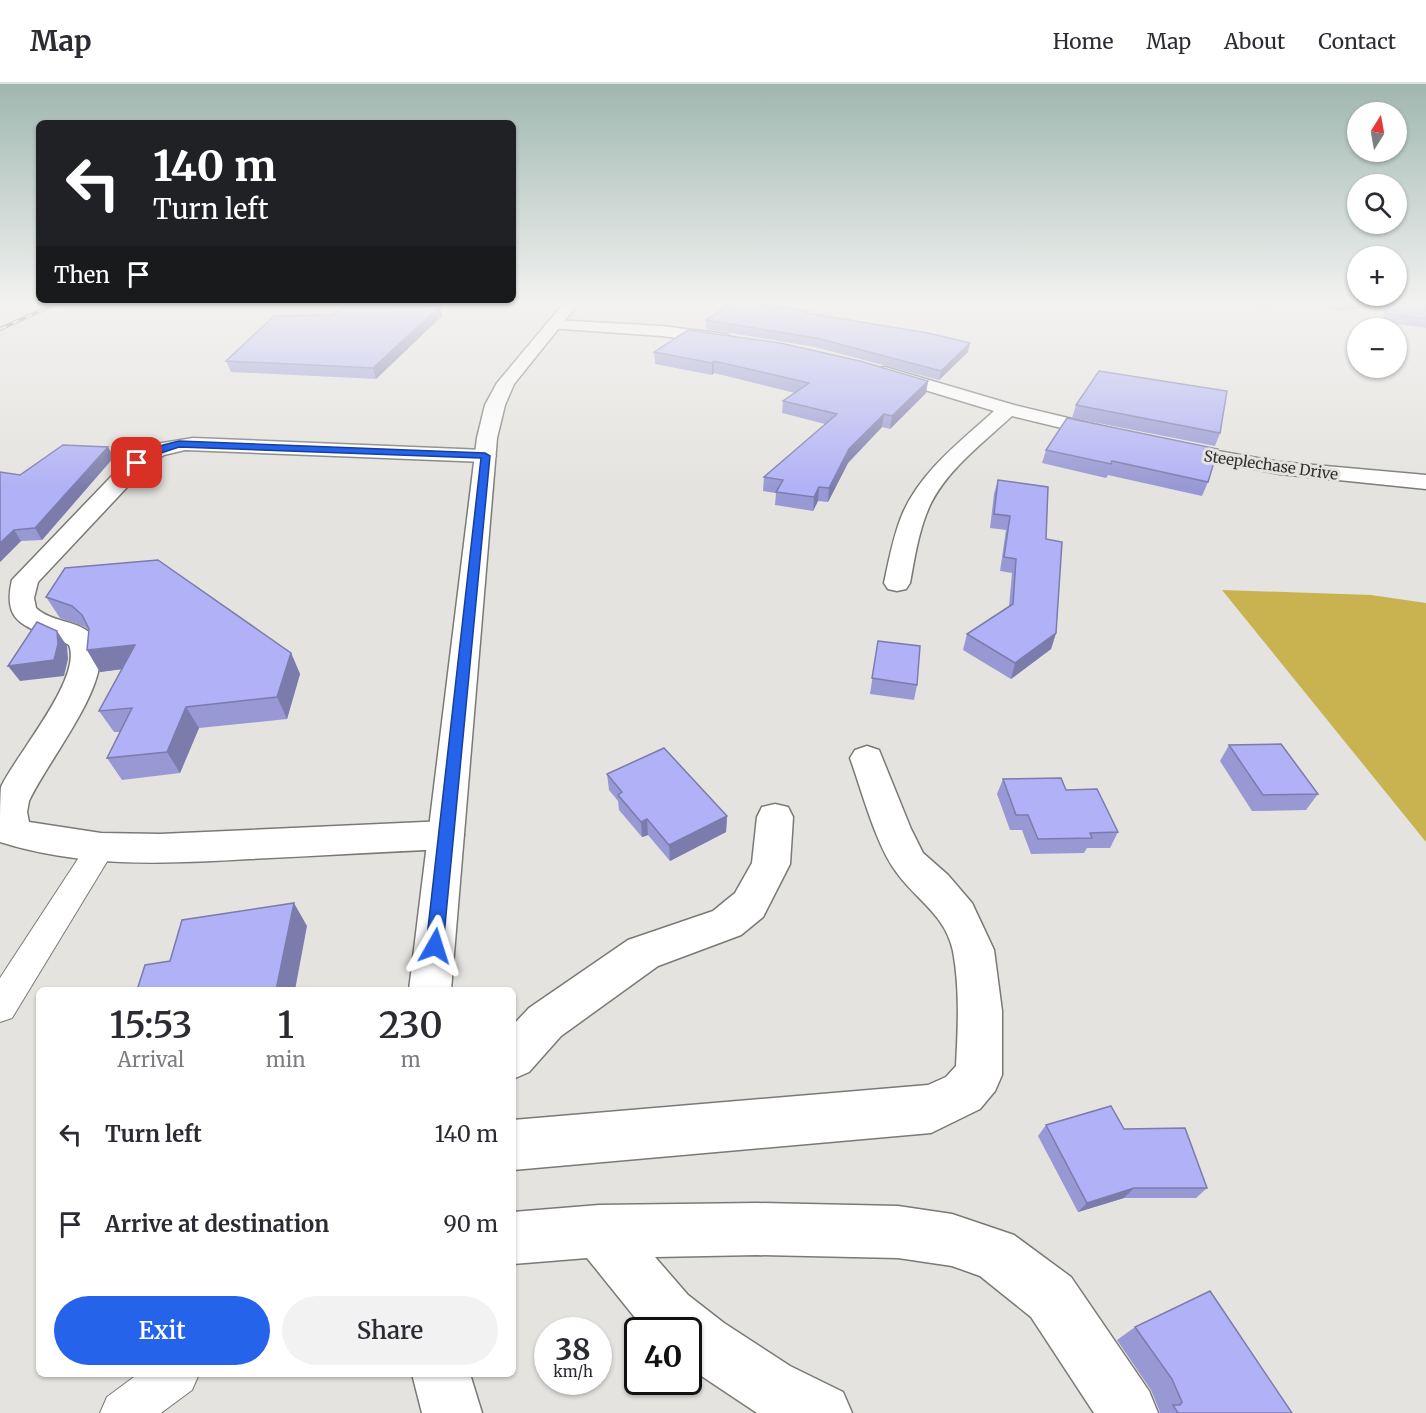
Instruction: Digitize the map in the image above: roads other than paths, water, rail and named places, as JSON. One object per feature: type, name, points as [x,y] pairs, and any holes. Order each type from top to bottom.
[{"type":"street","points":[[430,987],[485,456],[495,405],[506,383],[521,365]]},
{"type":"street","points":[[863,366],[1008,409],[1129,439]]},
{"type":"street","points":[[897,583],[906,538],[924,495],[945,470],[1008,409]]},
{"type":"street","points":[[446,835],[155,849],[101,847],[34,838],[13,832],[9,809],[73,693],[83,671],[85,657],[85,647],[79,639],[40,624],[27,615],[20,605],[20,592],[25,580],[118,482],[146,455],[163,447],[179,444],[485,456]]},
{"type":"street","name":"Steeplechase Drive","points":[[1151,444],[1280,468],[1426,482]]},
{"type":"street","points":[[516,1145],[931,1109],[963,1093],[979,1075],[980,1011],[973,950],[958,915],[934,886],[910,863],[893,830],[867,758]]},
{"type":"street","points":[[516,1055],[545,1022],[643,953],[727,923],[749,905],[771,864],[775,817]]},
{"type":"street","points":[[516,1238],[599,1231],[757,1229],[898,1232],[952,1240],[995,1254],[1051,1297],[1128,1412]]},
{"type":"street","points":[[599,1231],[670,1317]]},
{"type":"street","points":[[702,1342],[752,1379],[799,1404],[822,1413]]},
{"type":"street","points":[[442,1377],[452,1413]]},
{"type":"lane","points":[[0,1007],[101,847]]},
{"type":"lane","points":[[123,1413],[172,1377]]}]
